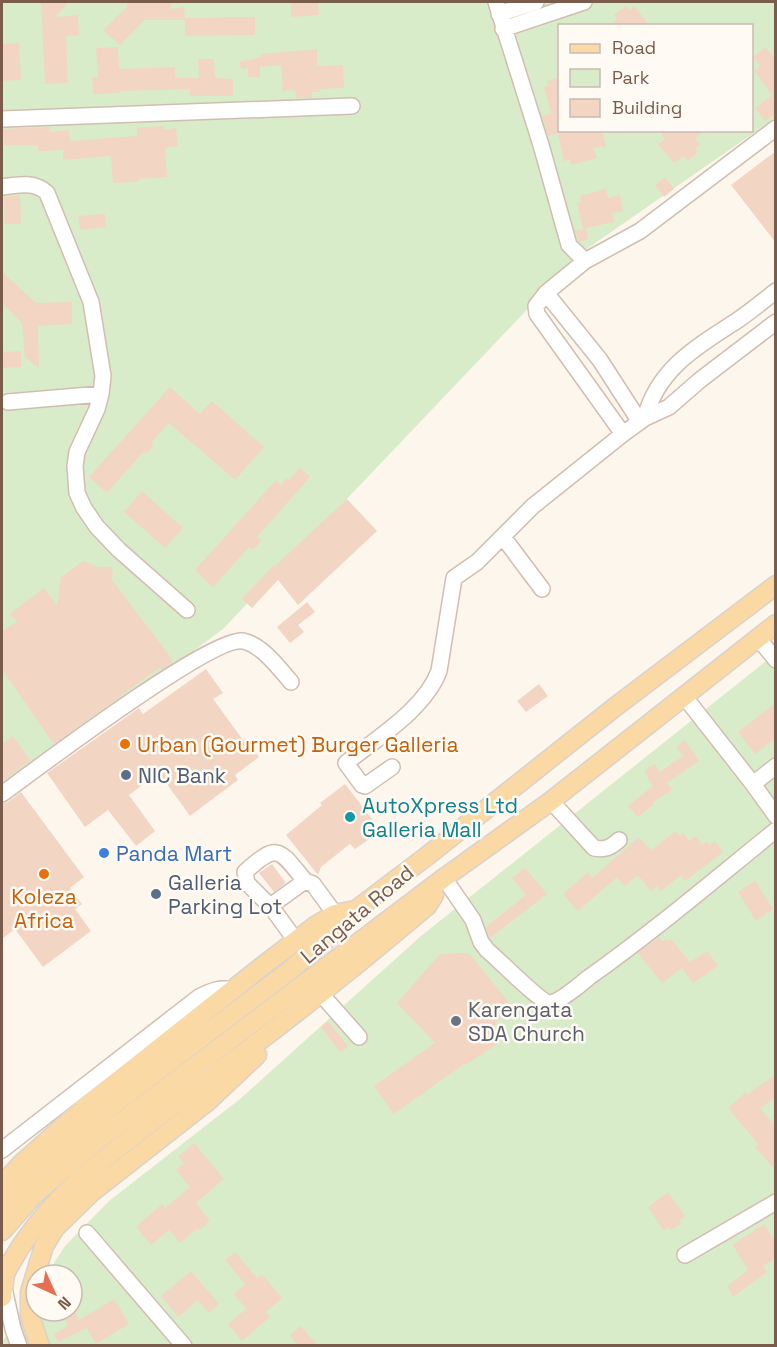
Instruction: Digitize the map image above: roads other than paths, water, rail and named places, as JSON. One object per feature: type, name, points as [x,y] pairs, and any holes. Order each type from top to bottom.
[{"type":"main road","name":"Langata Road","points":[[2,1207],[29,1178],[97,1118],[289,971],[334,933],[357,909],[428,856],[615,707],[776,585]]},
{"type":"main road","name":"Langata Road","points":[[2,1231],[34,1195],[99,1138],[444,878],[551,801],[684,696],[769,648],[776,624]]},
{"type":"main road","points":[[3,1280],[14,1256],[31,1230],[76,1182],[147,1125],[321,994],[428,906],[444,878]]},
{"type":"main road","points":[[2,1185],[22,1163],[85,1107],[315,926],[335,915],[357,909]]},
{"type":"main road","points":[[40,1346],[30,1316],[30,1292],[44,1246],[56,1227],[92,1191],[207,1102],[321,994]]},
{"type":"main road","points":[[2,1171],[22,1163]]},
{"type":"street","points":[[536,2],[497,8],[541,145],[569,245],[585,261]]},
{"type":"street","points":[[503,29],[584,2]]},
{"type":"street","points":[[2,119],[352,106]]},
{"type":"street","points":[[623,434],[537,314],[536,306],[546,293],[585,261],[640,231],[776,128]]},
{"type":"street","points":[[2,187],[22,184],[43,188],[47,192],[91,302],[103,376],[97,409],[77,452],[75,466],[77,493],[97,527],[119,550],[188,610]]},
{"type":"street","points":[[642,420],[649,400],[668,372],[713,335],[776,291]]},
{"type":"street","points":[[546,293],[600,360],[642,420]]},
{"type":"street","points":[[392,767],[368,786],[364,786],[346,763],[417,705],[428,693],[439,671],[454,578],[477,562],[533,506],[623,434],[642,420],[669,408],[700,380],[776,322]]},
{"type":"street","points":[[713,335],[729,357]]},
{"type":"street","points":[[684,358],[700,380]]},
{"type":"street","points":[[8,402],[101,394]]},
{"type":"street","points":[[503,537],[542,589]]},
{"type":"street","points":[[2,794],[137,696],[236,641],[244,641],[262,652],[291,682]]},
{"type":"street","points":[[684,696],[713,725],[776,816]]},
{"type":"street","points":[[753,784],[776,766]]},
{"type":"street","points":[[551,801],[594,848],[603,850],[619,840]]},
{"type":"street","points":[[444,878],[473,920],[481,942],[487,950],[535,995],[546,1003],[550,1003],[600,970],[776,830]]},
{"type":"street","points":[[296,941],[272,908],[247,883],[245,872],[265,854],[274,852],[286,857],[305,881],[313,884],[335,915]]},
{"type":"street","points":[[272,908],[273,904],[305,881]]},
{"type":"street","points":[[2,1150],[199,997],[214,990],[225,988],[233,990]]},
{"type":"street","points":[[321,994],[359,1036]]},
{"type":"street","points":[[685,1256],[776,1202]]},
{"type":"street","points":[[87,1233],[184,1346]]},
{"type":"street","points":[[3,1280],[12,1329],[19,1346]]},
{"type":"place","name":"Urban (Gourmet) Burger Galleria","points":[[125,744]]},
{"type":"place","name":"NIC Bank","points":[[126,775]]},
{"type":"place","name":"AutoXpress Ltd Galleria Mall","points":[[350,817]]},
{"type":"place","name":"Panda Mart","points":[[104,853]]},
{"type":"place","name":"Koleza Africa","points":[[44,874]]},
{"type":"place","name":"Galleria Parking Lot","points":[[156,894]]},
{"type":"place","name":"Karengata SDA Church","points":[[456,1021]]}]
